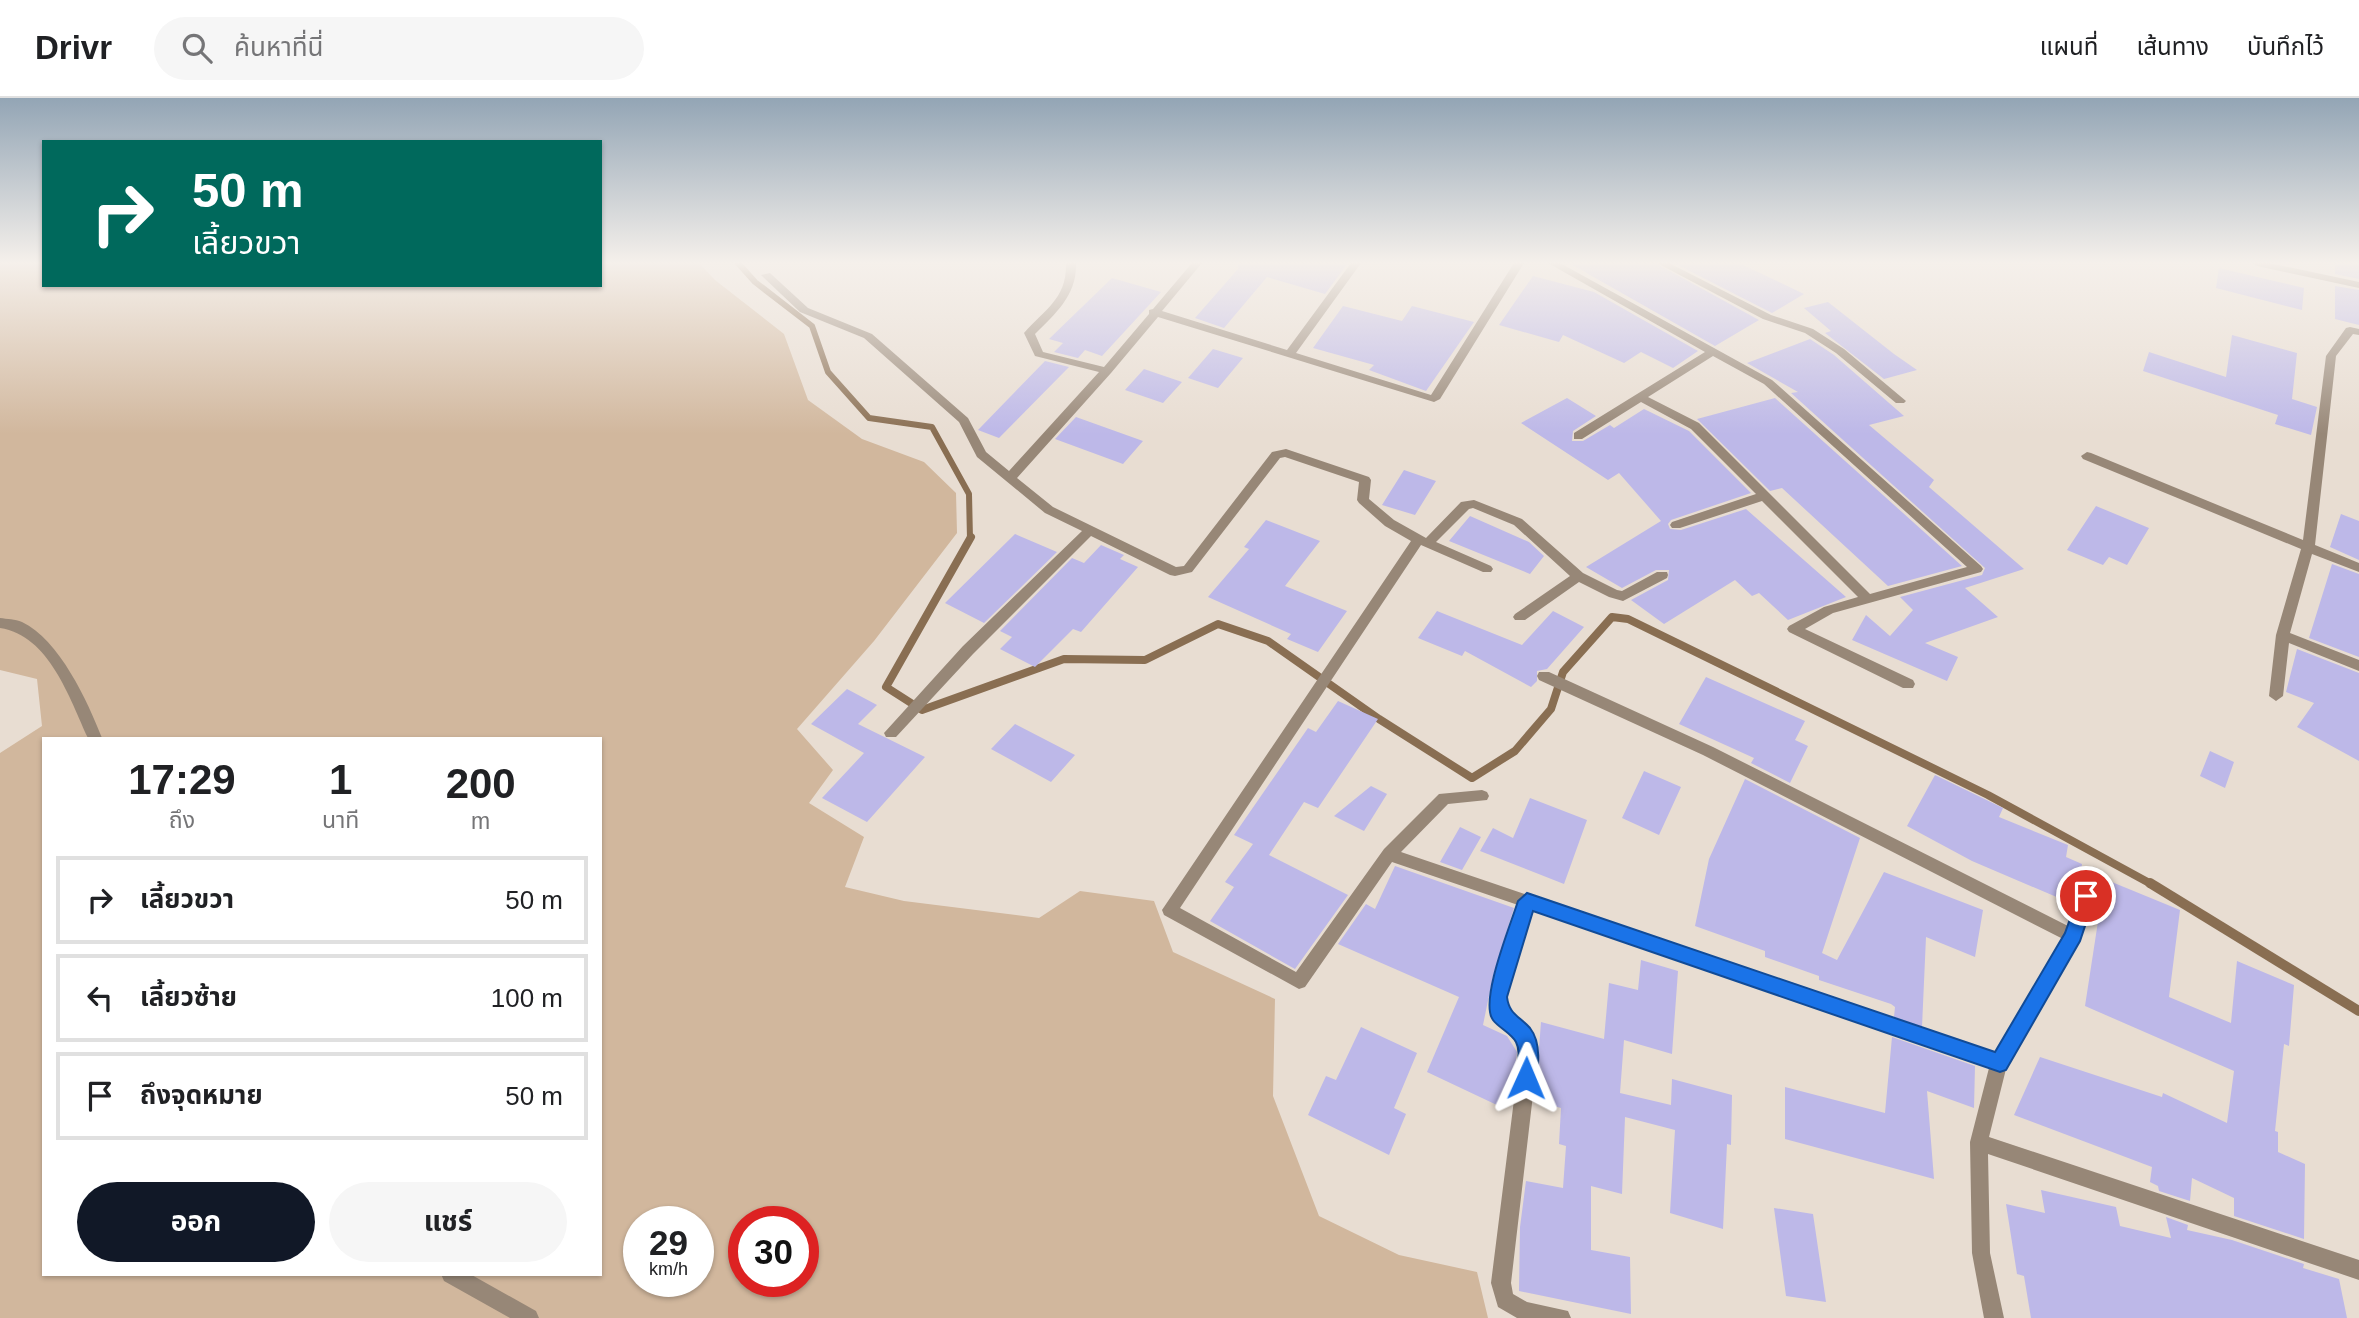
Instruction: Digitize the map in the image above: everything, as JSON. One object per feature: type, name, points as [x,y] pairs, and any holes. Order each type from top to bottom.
[{"type":"street","points":[[828,320],[868,336],[964,420],[974,447],[1048,510],[1088,532],[1175,572],[1188,569],[1276,455],[1286,453],[1365,480],[1363,500],[1376,514],[1487,569]]},
{"type":"street","points":[[1042,320],[1029,333],[1039,354],[1107,371]]},
{"type":"street","points":[[1010,478],[1107,371],[1147,320]]},
{"type":"street","points":[[1180,320],[1434,399],[1483,320]]},
{"type":"street","points":[[1290,353],[1314,320]]},
{"type":"street","points":[[1655,320],[1768,382],[1977,569],[1829,610],[1794,629],[1908,684]]},
{"type":"street","points":[[1777,320],[1809,331],[1840,351],[1900,401]]},
{"type":"street","points":[[2276,696],[2283,635],[2308,547],[2331,356],[2350,330],[2359,332]]},
{"type":"street","points":[[1578,436],[1712,352]]},
{"type":"street","points":[[1642,398],[1695,426],[1867,600]]},
{"type":"street","points":[[2087,456],[2359,568]]},
{"type":"street","points":[[1676,525],[1764,496]]},
{"type":"street","points":[[1482,796],[1444,798],[1389,854],[1299,982],[1170,910],[1347,644],[1424,540],[1465,505],[1474,504],[1531,531],[1578,576],[1623,596],[1662,575]]},
{"type":"street","points":[[891,733],[920,700],[1088,532]]},
{"type":"street","points":[[1520,617],[1578,576]]},
{"type":"street","points":[[0,623],[10,622],[33,637],[62,670],[95,737]]},
{"type":"street","points":[[2283,635],[2359,666]]},
{"type":"street","points":[[1544,676],[1708,751],[2073,936]]},
{"type":"street","points":[[1389,854],[2000,1063]]},
{"type":"street","points":[[1994,1318],[1981,1253],[1979,1142],[2000,1063],[2073,936],[2092,876]]},
{"type":"street","points":[[1527,901],[1497,997],[1499,1014],[1524,1036],[1529,1052],[1501,1283],[1505,1300],[1524,1311],[1561,1318]]},
{"type":"street","points":[[1979,1142],[2359,1269]]},
{"type":"street","points":[[455,1276],[529,1318]]},
{"type":"shaded area","points":[[0,320],[766,320],[784,334],[808,400],[862,439],[924,462],[956,493],[957,533],[874,641],[797,729],[833,770],[809,803],[864,837],[845,887],[904,901],[1039,918],[1080,891],[1154,901],[1173,952],[1275,999],[1273,1096],[1319,1216],[1399,1255],[1477,1272],[1488,1318],[0,1318],[0,753],[42,726],[37,679],[0,670]]},
{"type":"building","points":[[1069,320],[1135,320],[1102,356],[1085,350],[1078,358],[1054,352],[1063,343],[1049,339]]},
{"type":"building","points":[[1201,320],[1231,320],[1224,328]]},
{"type":"building","points":[[1333,320],[1474,322],[1426,391],[1369,370],[1374,365],[1313,348]]},
{"type":"building","points":[[1503,320],[1643,320],[1698,351],[1673,368],[1641,352],[1624,363],[1563,335],[1559,342],[1499,325]]},
{"type":"building","points":[[1669,320],[1759,320],[1715,346]]},
{"type":"building","points":[[1818,320],[1851,320],[1917,370],[1884,379],[1825,333],[1831,331]]},
{"type":"building","points":[[2339,320],[2359,320],[2359,325]]},
{"type":"building","points":[[2232,335],[2297,353],[2292,399],[2317,407],[2311,435],[2275,424],[2278,415],[2143,371],[2149,352],[2226,377]]},
{"type":"building","points":[[1810,339],[1834,355],[1904,416],[1869,425],[1934,480],[1929,487],[2024,569],[1965,588],[1998,617],[1925,643],[1958,657],[1947,681],[1852,640],[1866,615],[1890,636],[1913,610],[1900,597],[1982,575],[1985,568],[1791,393],[1798,392],[1747,363]]},
{"type":"building","points":[[1213,349],[1243,358],[1218,388],[1188,378]]},
{"type":"building","points":[[1045,361],[1069,367],[999,438],[978,430]]},
{"type":"building","points":[[1144,369],[1182,382],[1163,403],[1125,390]]},
{"type":"building","points":[[1567,398],[1596,416],[1573,431],[1572,441],[1583,441],[1610,425],[1614,428],[1644,409],[1689,431],[1751,493],[1671,520],[1668,524],[1670,529],[1681,530],[1746,509],[1846,597],[1788,620],[1759,593],[1752,596],[1735,580],[1664,624],[1631,600],[1668,580],[1669,570],[1656,570],[1622,588],[1586,567],[1661,521],[1619,473],[1608,480],[1521,423]]},
{"type":"building","points":[[1775,398],[1962,566],[1888,586],[1782,488],[1770,491],[1697,419]]},
{"type":"building","points":[[1076,417],[1143,441],[1123,464],[1055,439]]},
{"type":"building","points":[[1404,470],[1436,481],[1415,515],[1382,505]]},
{"type":"building","points":[[2096,506],[2149,528],[2127,565],[2109,557],[2103,565],[2067,550]]},
{"type":"building","points":[[2341,514],[2359,521],[2359,560],[2330,547]]},
{"type":"building","points":[[1470,516],[1529,542],[1544,556],[1530,574],[1449,541]]},
{"type":"building","points":[[1266,520],[1320,541],[1285,586],[1347,611],[1318,652],[1287,639],[1291,634],[1208,597],[1249,549],[1244,547]]},
{"type":"building","points":[[1015,534],[1057,552],[984,623],[945,603]]},
{"type":"building","points":[[1101,545],[1124,555],[1120,559],[1138,567],[1081,632],[1073,629],[1035,667],[1000,649],[1012,637],[1000,631],[1072,558],[1084,563]]},
{"type":"building","points":[[2332,564],[2359,574],[2359,657],[2309,638]]},
{"type":"building","points":[[1437,611],[1522,645],[1553,611],[1584,627],[1547,669],[1537,671],[1537,681],[1531,687],[1465,651],[1462,656],[1418,638]]},
{"type":"building","points":[[2297,649],[2359,673],[2359,761],[2297,727],[2314,703],[2286,692]]},
{"type":"building","points":[[1706,677],[1805,721],[1795,740],[1808,746],[1790,783],[1751,763],[1754,758],[1679,724]]},
{"type":"building","points":[[847,689],[877,705],[858,724],[925,757],[867,822],[822,798],[864,753],[811,724]]},
{"type":"building","points":[[1338,701],[1378,719],[1318,808],[1304,802],[1269,855],[1348,895],[1295,969],[1210,921],[1234,887],[1225,882],[1253,844],[1234,835],[1308,728],[1316,732]]},
{"type":"building","points":[[1015,724],[1075,755],[1051,782],[991,749]]},
{"type":"building","points":[[2210,751],[2234,762],[2225,788],[2200,776]]},
{"type":"building","points":[[1644,771],[1681,787],[1659,835],[1622,818]]},
{"type":"building","points":[[1935,775],[2003,808],[1999,817],[2068,845],[2066,857],[2082,864],[2081,870],[2084,871],[2073,904],[1972,861],[1907,826]]},
{"type":"building","points":[[1745,779],[1860,838],[1822,953],[1837,960],[1884,872],[1983,910],[1975,957],[1926,937],[1922,1027],[1894,1017],[1895,1007],[1891,1004],[1819,980],[1819,976],[1765,957],[1765,951],[1695,926],[1709,859]]},
{"type":"building","points":[[1371,786],[1387,794],[1364,831],[1334,816]]},
{"type":"building","points":[[1530,798],[1587,820],[1564,884],[1480,851],[1493,828],[1513,838]]},
{"type":"building","points":[[1460,827],[1481,837],[1462,870],[1440,862]]},
{"type":"building","points":[[1395,866],[1514,908],[1493,976],[1483,1025],[1507,1036],[1517,1052],[1512,1095],[1504,1093],[1499,1106],[1427,1072],[1459,997],[1338,944],[1366,904],[1375,909]]},
{"type":"building","points":[[2102,878],[2180,910],[2169,997],[2231,1023],[2237,961],[2294,985],[2289,1046],[2284,1044],[2275,1131],[2278,1132],[2278,1152],[2305,1164],[2304,1239],[2234,1216],[2234,1198],[2192,1178],[2190,1201],[2159,1191],[2158,1186],[2150,1182],[2152,1167],[2014,1115],[2040,1057],[2162,1097],[2163,1093],[2227,1123],[2234,1071],[2085,1006],[2099,915],[2091,912]]},
{"type":"building","points":[[1641,960],[1678,971],[1672,1054],[1624,1040],[1620,1093],[1671,1105],[1672,1079],[1732,1095],[1731,1145],[1727,1144],[1723,1229],[1670,1213],[1675,1130],[1625,1117],[1622,1194],[1591,1186],[1591,1250],[1630,1257],[1631,1314],[1519,1291],[1520,1227],[1526,1181],[1563,1188],[1566,1146],[1559,1144],[1561,1108],[1535,1101],[1541,1022],[1604,1039],[1609,983],[1638,990]]},
{"type":"building","points":[[1361,1027],[1417,1053],[1394,1108],[1406,1114],[1389,1155],[1308,1115],[1326,1076],[1336,1080]]},
{"type":"building","points":[[1892,1037],[1975,1066],[1974,1108],[1927,1091],[1934,1179],[1785,1139],[1785,1087],[1885,1113]]},
{"type":"building","points":[[2041,1190],[2116,1207],[2120,1226],[2171,1238],[2166,1217],[2188,1225],[2187,1230],[2232,1240],[2304,1264],[2303,1268],[2339,1279],[2347,1318],[2031,1318],[2024,1276],[2017,1274],[2006,1204],[2045,1213]]},
{"type":"building","points":[[1774,1208],[1813,1214],[1826,1302],[1786,1296]]},
{"type":"waterway","points":[[804,320],[812,326],[828,372],[869,418],[932,427],[969,494],[970,539]]},
{"type":"waterway","points":[[970,539],[886,687],[922,710],[1064,659],[1145,660],[1218,624],[1268,641],[1379,719],[1472,778],[1515,751],[1551,709],[1563,672],[1612,617],[1628,619],[1988,795],[2153,885]]},
{"type":"waterway","points":[[2150,883],[2359,1011]]},
{"type":"route","points":[[1526,1078],[1529,1052],[1524,1036],[1499,1014],[1497,997],[1527,901],[2000,1063],[2073,936],[2086,896]]}]
